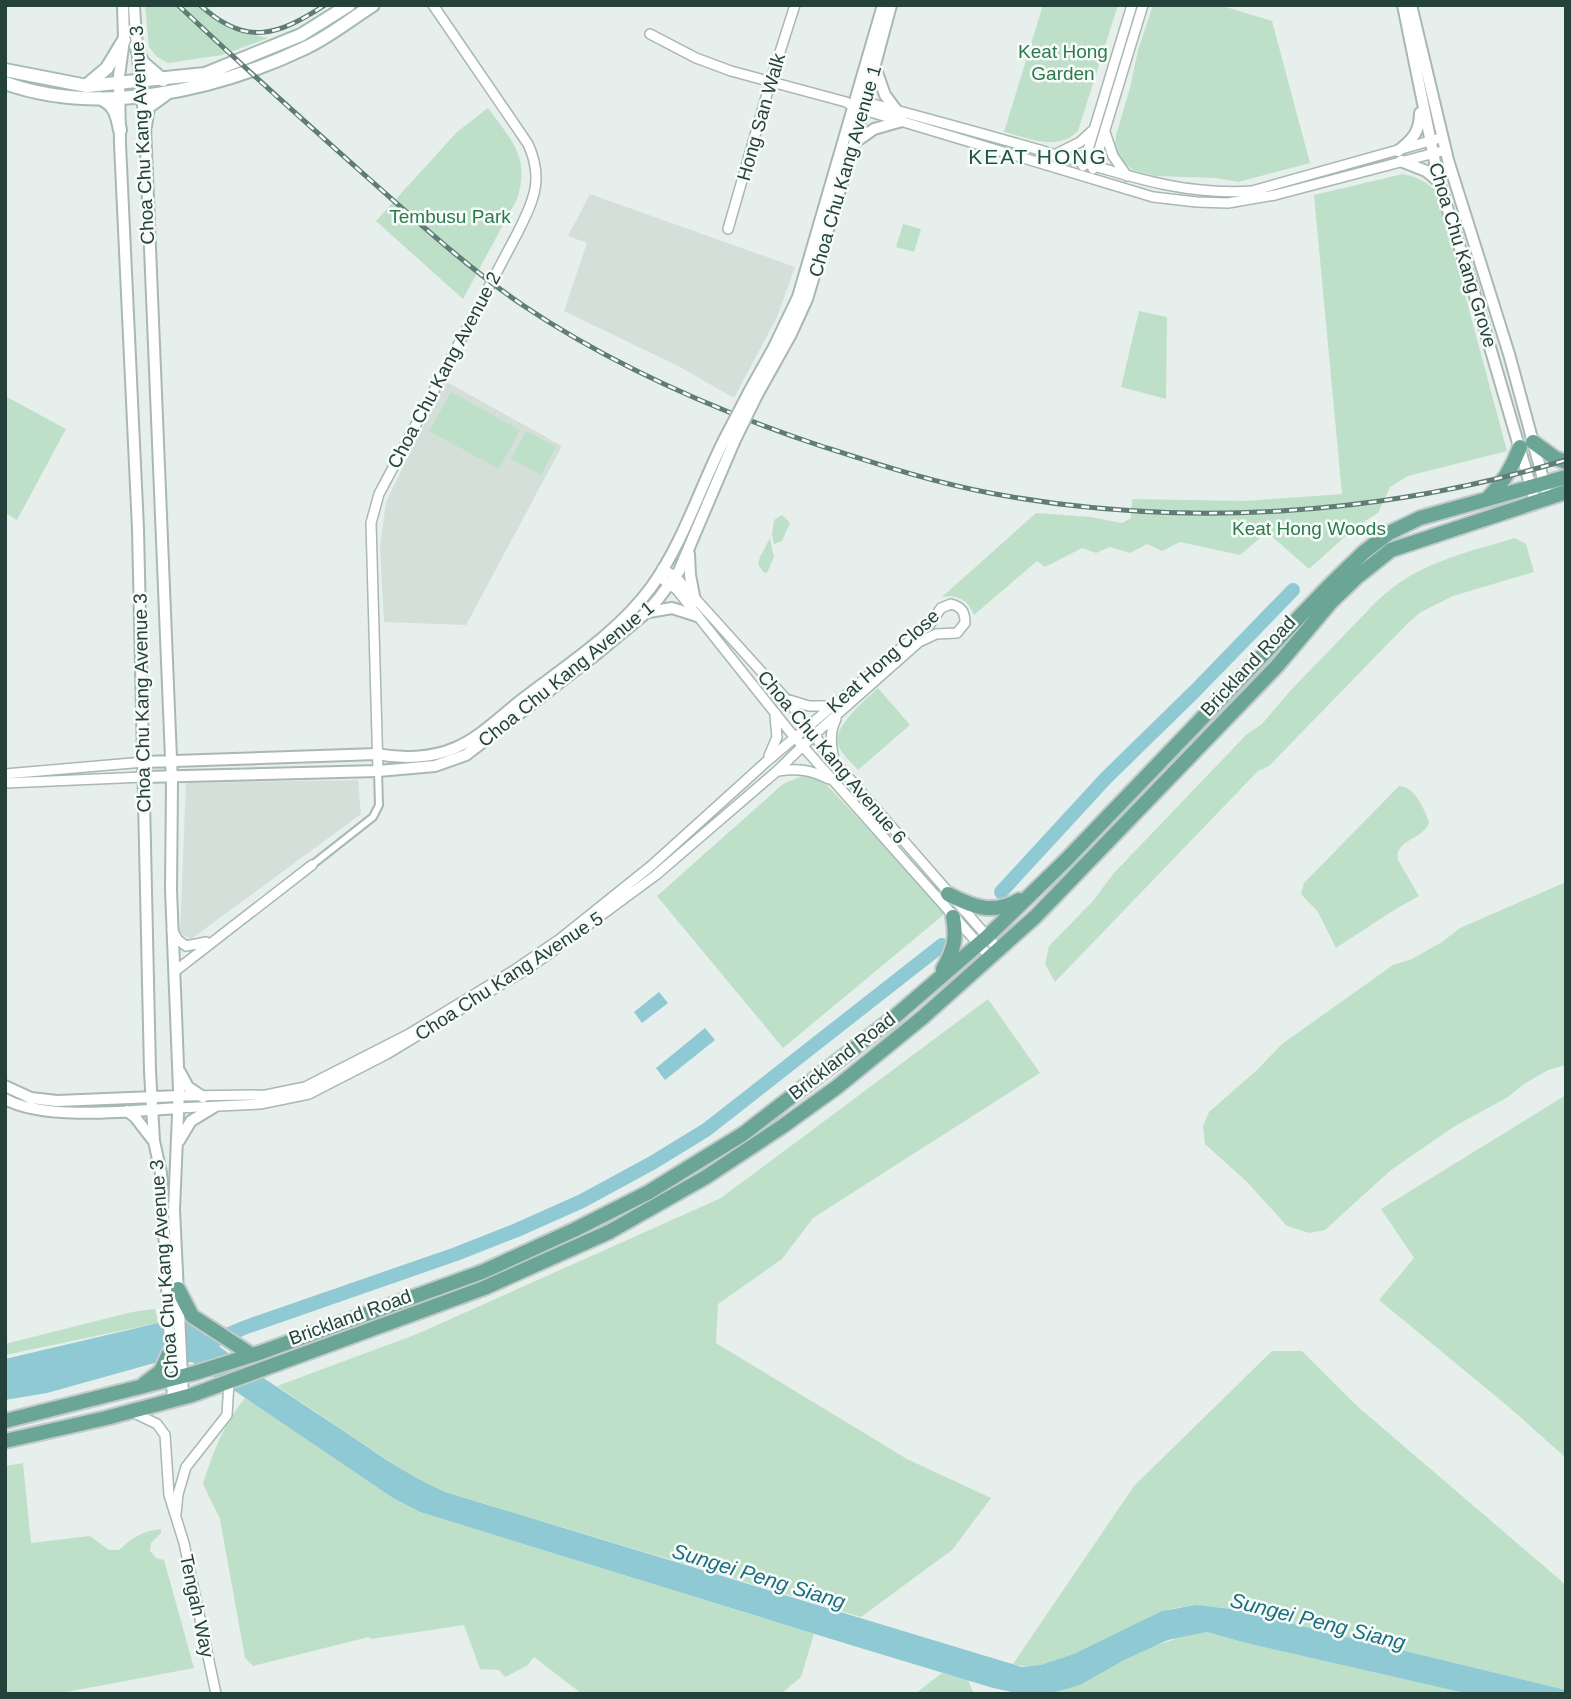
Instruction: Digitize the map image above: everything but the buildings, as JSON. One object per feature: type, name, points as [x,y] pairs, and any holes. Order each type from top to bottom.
[{"type":"main road","points":[[5,83],[51,96],[142,96],[247,58],[301,35],[349,5]]},
{"type":"main road","points":[[5,70],[87,86],[141,81],[166,86],[218,82],[307,47],[373,5]]},
{"type":"main road","points":[[87,86],[130,43],[142,62],[166,86]]},
{"type":"main road","points":[[145,126],[148,107],[166,86]]},
{"type":"main road","points":[[96,97],[107,101],[116,110],[120,130]]},
{"type":"main road","points":[[1486,501],[1501,485],[1527,444],[1566,462]]},
{"type":"main road","name":"Brickland Road","points":[[5,1441],[178,1398],[265,1369],[484,1288],[609,1232],[706,1177],[837,1087],[923,1017],[1035,916],[1268,676],[1331,602],[1357,577],[1391,550],[1539,492],[1566,477]]},
{"type":"main road","name":"Brickland Road","points":[[5,1422],[138,1389],[174,1367],[203,1371],[255,1354],[482,1272],[649,1192],[743,1134],[892,1019],[983,940],[1041,885],[1364,552],[1389,533],[1420,518],[1486,501],[1539,492],[1566,492]]},
{"type":"main road","points":[[948,894],[981,909],[995,909],[1007,906],[1041,885]]},
{"type":"main road","points":[[937,980],[954,951],[953,917]]},
{"type":"main road","points":[[178,1289],[192,1316],[255,1354]]},
{"type":"street","name":"Choa Chu Kang Avenue 3","points":[[123,5],[141,81],[145,126],[171,761],[172,930],[178,1059],[178,1142],[174,1210],[178,1289],[174,1317],[174,1367]]},
{"type":"street","name":"Choa Chu Kang Avenue 3","points":[[134,5],[130,43],[119,83],[120,130],[138,529],[150,1072],[154,1141],[161,1173],[174,1317],[174,1367],[178,1398]]},
{"type":"street","name":"Choa Chu Kang Avenue 2","points":[[378,771],[371,523],[373,510],[518,232],[533,201],[537,184],[536,167],[527,144],[433,5]]},
{"type":"street","name":"Hong San Walk","points":[[728,229],[795,5]]},
{"type":"street","name":"Choa Chu Kang Avenue 1","points":[[5,774],[144,762],[377,754],[392,757],[424,756],[456,748],[471,739],[610,629],[637,604],[660,573],[753,393],[799,296],[857,104],[883,5]]},
{"type":"street","name":"Choa Chu Kang Avenue 1","points":[[753,393],[791,334],[807,299],[854,143],[857,104],[875,67],[891,5]]},
{"type":"street","points":[[1080,174],[1132,5]]},
{"type":"street","points":[[1091,177],[1143,5]]},
{"type":"street","name":"Choa Chu Kang Grove","points":[[1403,5],[1439,181],[1527,444]]},
{"type":"street","name":"Choa Chu Kang Grove","points":[[1411,5],[1442,138],[1509,354],[1539,492]]},
{"type":"street","points":[[650,34],[696,58],[731,71],[1052,153],[1158,186],[1221,193],[1252,191],[1399,156],[1413,139],[1420,124],[1420,89]]},
{"type":"street","points":[[875,67],[885,94],[900,116],[1153,197],[1228,203],[1275,195],[1431,147],[1442,138]]},
{"type":"street","points":[[854,143],[900,116]]},
{"type":"street","points":[[1044,164],[1052,153],[1080,142],[1094,129]]},
{"type":"street","points":[[1105,132],[1113,156],[1127,176]]},
{"type":"street","points":[[1431,147],[1446,150]]},
{"type":"street","points":[[1399,156],[1439,181]]},
{"type":"street","name":"Choa Chu Kang Avenue 1","points":[[5,783],[378,771],[435,765],[466,755],[647,612],[673,580],[729,440]]},
{"type":"street","points":[[687,523],[694,524],[700,518]]},
{"type":"street","points":[[689,544],[690,575],[695,601]]},
{"type":"street","name":"Choa Chu Kang Avenue 6","points":[[660,573],[673,580],[695,601],[786,699],[820,744],[948,894],[994,953]]},
{"type":"street","name":"Choa Chu Kang Avenue 6","points":[[673,580],[697,616],[795,737],[953,917],[983,940]]},
{"type":"street","name":"Keat Hong Close","points":[[812,730],[929,636],[953,635],[961,630],[965,617],[961,608],[951,604],[941,608],[931,622],[836,710]]},
{"type":"street","points":[[647,612],[672,608],[697,616]]},
{"type":"street","points":[[786,699],[836,710],[830,738],[835,762]]},
{"type":"street","points":[[766,762],[777,737],[773,711]]},
{"type":"street","name":"Choa Chu Kang Avenue 5","points":[[581,926],[685,837],[795,737],[812,730]]},
{"type":"street","name":"Choa Chu Kang Avenue 5","points":[[178,1102],[214,1107],[305,1087],[384,1047],[513,971],[656,875],[777,771],[803,746],[812,730]]},
{"type":"street","points":[[777,771],[809,770],[834,781]]},
{"type":"street","points":[[174,972],[373,817],[379,805],[378,771]]},
{"type":"street","points":[[172,930],[186,946],[214,939]]},
{"type":"street","points":[[178,1059],[181,1076],[188,1087],[203,1097]]},
{"type":"street","points":[[125,1099],[136,1093],[147,1081],[150,1072]]},
{"type":"street","points":[[5,1086],[31,1098],[57,1101],[125,1099],[152,1104]]},
{"type":"street","name":"Choa Chu Kang Avenue 5","points":[[152,1104],[203,1097],[248,1100]]},
{"type":"street","points":[[5,1099],[30,1108],[57,1111],[127,1111],[152,1104]]},
{"type":"street","points":[[178,1142],[191,1121],[214,1107]]},
{"type":"street","points":[[127,1111],[154,1141]]},
{"type":"street","name":"Tengah Way","points":[[176,1519],[178,1494],[186,1467],[227,1415],[231,1381]]},
{"type":"street","name":"Tengah Way","points":[[130,1412],[151,1420],[162,1429],[166,1446],[166,1477],[184,1543],[216,1694]]},
{"type":"shaded area","points":[[590,194],[795,267],[777,317],[734,398],[680,367],[564,311],[587,243],[568,236]]},
{"type":"shaded area","points":[[445,381],[562,446],[466,625],[384,622],[380,547],[386,502]]},
{"type":"shaded area","points":[[358,780],[361,814],[191,939],[180,934],[186,783]]},
{"type":"green space","points":[[145,5],[206,5],[230,29],[268,38],[222,55],[168,63],[157,57],[149,47]]},
{"type":"green space","name":"Keat Hong Garden","points":[[1043,5],[1118,5],[1078,131],[1061,141],[1052,142],[1004,132]]},
{"type":"green space","points":[[1153,5],[1219,5],[1272,21],[1310,163],[1238,182],[1216,178],[1156,176],[1133,170],[1122,161],[1115,147],[1116,135],[1138,50]]},
{"type":"green space","name":"Tembusu Park","points":[[488,108],[516,150],[522,172],[521,184],[517,199],[463,299],[376,221],[457,132]]},
{"type":"green space","name":"Keat Hong Woods","points":[[1403,174],[1422,181],[1438,194],[1507,451],[1408,476],[1390,487],[1378,513],[1357,526],[1309,569],[1267,532],[1240,555],[1180,542],[1162,551],[1147,544],[1130,553],[1110,547],[1096,553],[1082,548],[1045,567],[1037,561],[974,615],[962,599],[942,597],[1036,513],[1090,517],[1122,523],[1131,518],[1132,499],[1244,501],[1342,494],[1314,195]]},
{"type":"green space","points":[[903,224],[921,229],[914,252],[896,247]]},
{"type":"green space","points":[[1139,311],[1167,317],[1166,399],[1121,387]]},
{"type":"green space","points":[[451,392],[520,430],[499,469],[429,431]]},
{"type":"green space","points":[[5,396],[66,429],[17,520],[5,513]]},
{"type":"green space","points":[[526,431],[556,447],[541,475],[511,459]]},
{"type":"green space","points":[[782,515],[790,523],[782,541],[774,544],[774,520]]},
{"type":"green space","points":[[770,538],[774,557],[767,573],[763,572],[758,564]]},
{"type":"green space","points":[[1515,538],[1526,544],[1534,572],[1453,596],[1421,612],[1408,623],[1269,766],[1258,771],[1055,982],[1045,964],[1049,946],[1093,901],[1113,874],[1247,734],[1262,724],[1377,601],[1408,577],[1425,568]]},
{"type":"green space","points":[[878,688],[910,725],[858,770],[842,751],[838,737],[851,714]]},
{"type":"green space","points":[[802,776],[821,779],[947,912],[783,1048],[657,896],[783,784]]},
{"type":"green space","points":[[1399,786],[1414,794],[1429,822],[1421,833],[1400,848],[1398,853],[1398,860],[1419,896],[1336,948],[1318,912],[1301,894],[1304,883]]},
{"type":"green space","points":[[1566,882],[1566,1065],[1548,1070],[1508,1097],[1455,1126],[1391,1170],[1325,1230],[1309,1233],[1287,1226],[1246,1181],[1205,1144],[1203,1126],[1209,1112],[1282,1044],[1393,965],[1412,959],[1460,928]]},
{"type":"green space","points":[[988,999],[1040,1073],[813,1218],[782,1259],[718,1304],[716,1343],[907,1459],[991,1498],[952,1550],[861,1617],[445,1492],[419,1481],[277,1386],[417,1334],[721,1198]]},
{"type":"green space","points":[[1566,1095],[1566,1458],[1379,1300],[1414,1258],[1381,1209]]},
{"type":"green space","points":[[155,1309],[158,1323],[5,1355],[5,1344],[132,1312]]},
{"type":"green space","points":[[1272,1351],[1302,1351],[1357,1406],[1566,1585],[1566,1690],[1232,1609],[1206,1606],[1180,1607],[1159,1612],[1122,1633],[1058,1661],[1042,1665],[1013,1664],[1134,1486]]},
{"type":"green space","points":[[245,1398],[393,1498],[420,1512],[814,1634],[801,1677],[781,1694],[582,1694],[534,1657],[528,1665],[505,1677],[499,1670],[480,1669],[464,1625],[371,1639],[369,1637],[253,1666],[245,1658],[220,1519],[203,1484],[220,1439]]},
{"type":"green space","points":[[23,1463],[31,1543],[90,1536],[109,1550],[119,1550],[138,1535],[161,1529],[161,1533],[151,1543],[150,1551],[156,1558],[164,1560],[194,1668],[56,1694],[5,1694],[5,1466]]},
{"type":"green space","points":[[1207,1632],[1469,1694],[1036,1694],[1071,1686],[1154,1646]]},
{"type":"green space","points":[[942,1673],[968,1680],[974,1694],[915,1694]]},
{"type":"water","points":[[659,992],[668,1003],[642,1023],[634,1012]]},
{"type":"water","points":[[705,1028],[715,1040],[665,1080],[656,1068]]},
{"type":"water","points":[[188,1321],[238,1361],[370,1449],[414,1477],[445,1492],[1022,1667],[1041,1665],[1074,1654],[1162,1611],[1196,1605],[1232,1609],[1566,1690],[1566,1694],[1469,1694],[1207,1632],[1168,1640],[1124,1660],[1080,1685],[1055,1692],[1021,1694],[844,1643],[420,1512],[393,1498],[192,1362],[158,1362],[47,1393],[5,1400],[5,1359],[158,1323]]},
{"type":"waterway","points":[[1001,892],[1106,778],[1293,590]]},
{"type":"waterway","points":[[199,1347],[246,1327],[456,1254],[582,1201],[706,1130],[942,945]]},
{"type":"railway","points":[[178,5],[425,228],[524,306],[593,348],[666,385],[818,445],[924,478],[990,493],[1134,511],[1207,513],[1352,505],[1496,479],[1566,460]]},
{"type":"railway","points":[[200,5],[232,27],[247,32],[276,30],[325,5]]},
{"type":"district","name":"KEAT HONG","points":[[1038,156]]},
{"type":"water label","name":"Sungei Peng Siang","points":[[759,1576]]},
{"type":"water label","name":"Sungei Peng Siang","points":[[1318,1621]]}]
